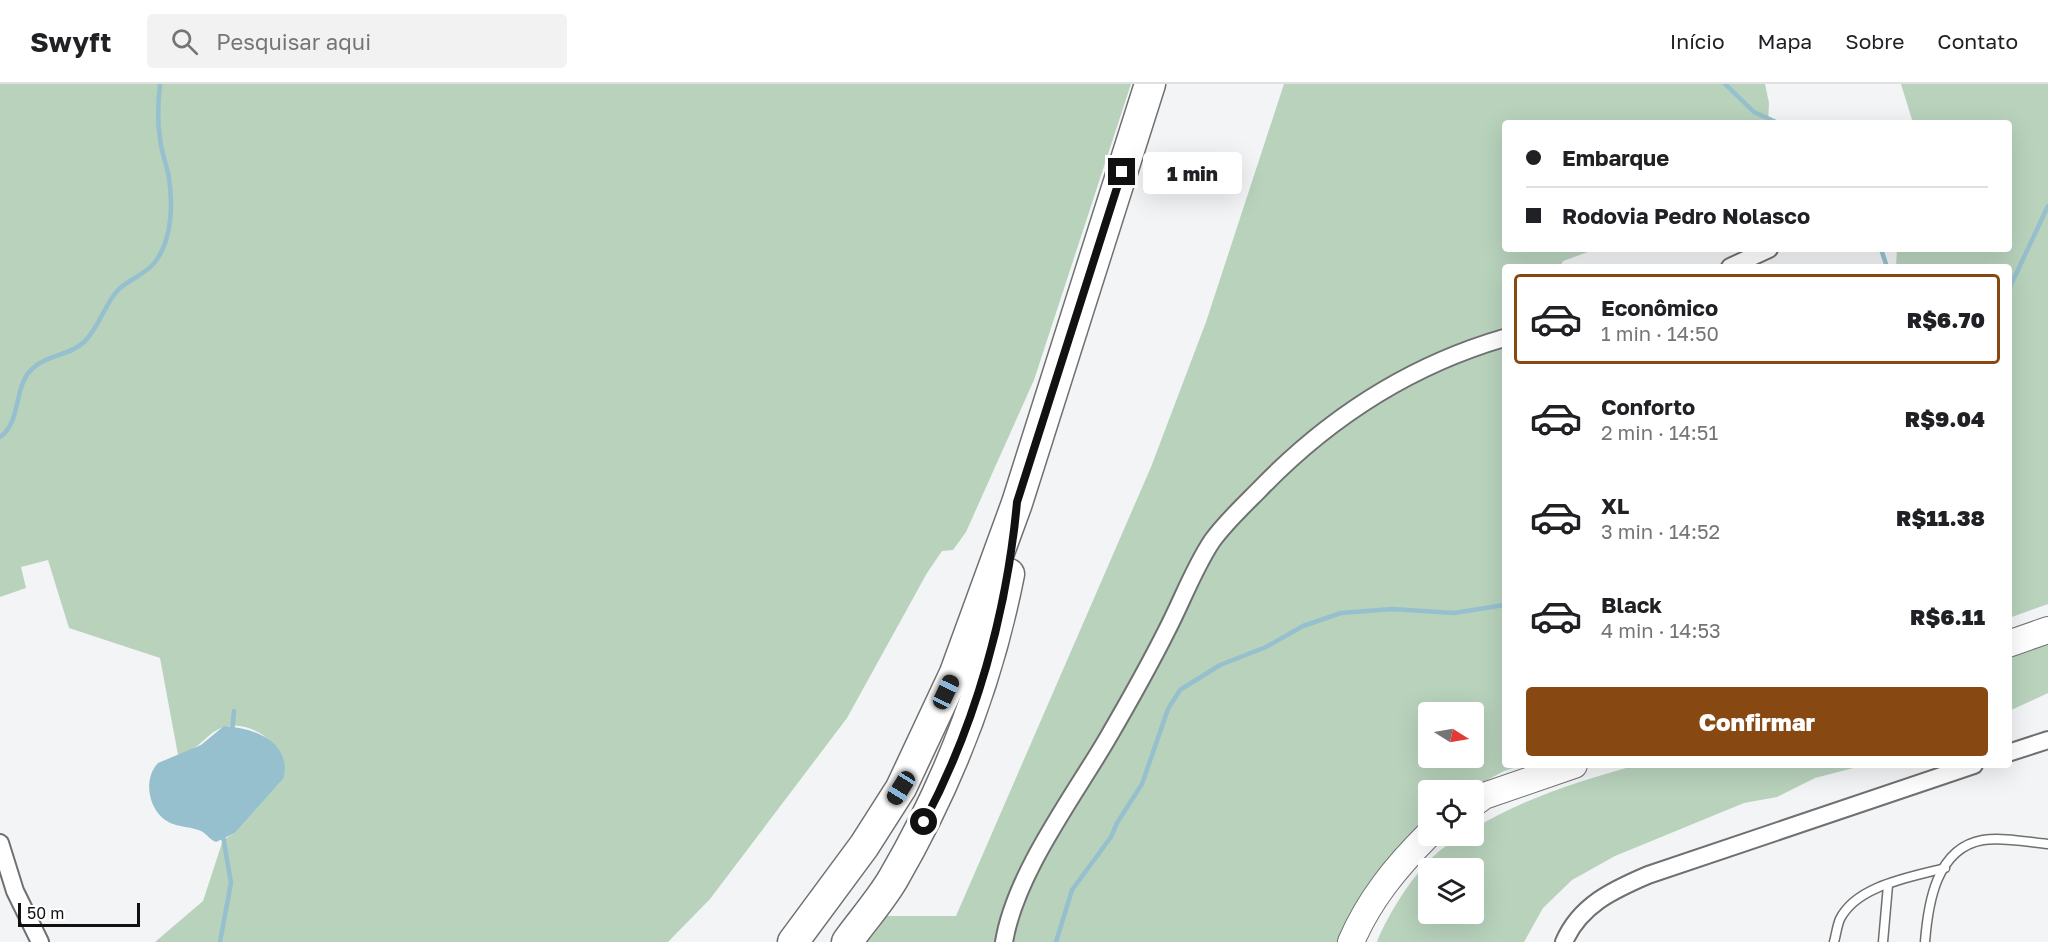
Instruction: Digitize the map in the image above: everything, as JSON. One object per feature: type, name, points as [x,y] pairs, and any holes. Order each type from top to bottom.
[{"type":"highway","points":[[794,942],[864,846],[901,788],[955,673],[1017,502],[1150,84]]},
{"type":"highway","points":[[847,942],[892,881],[934,802],[962,734],[988,659],[1004,600],[1012,554],[1017,502]]},
{"type":"main road","points":[[2012,643],[2048,630]]},
{"type":"main road","points":[[1484,796],[1565,768]]},
{"type":"main road","points":[[1351,942],[1362,916],[1380,889],[1418,845]]},
{"type":"street","points":[[1736,264],[1762,252]]},
{"type":"street","points":[[1004,942],[1016,897],[1147,671],[1212,542],[1228,522],[1280,468],[1326,427],[1419,369],[1464,350],[1502,339]]},
{"type":"street","points":[[2012,752],[2048,740]]},
{"type":"street","points":[[1564,942],[1584,912],[1602,895],[1648,875],[1965,768]]},
{"type":"street","points":[[0,843],[15,891],[40,942]]},
{"type":"street","points":[[0,874],[15,891]]},
{"type":"lane","points":[[1925,942],[1930,897],[1935,882],[1956,852],[1979,841],[1993,839],[2048,844]]},
{"type":"lane","points":[[1834,942],[1840,920],[1850,905],[1888,885],[1945,868]]},
{"type":"lane","points":[[1883,942],[1888,885]]},
{"type":"green space","points":[[0,84],[1131,84],[1034,380],[966,532],[953,550],[942,551],[927,573],[847,718],[710,899],[668,942],[155,942],[203,901],[223,840],[235,833],[284,778],[284,767],[281,756],[266,737],[244,727],[232,725],[221,728],[193,749],[178,755],[160,658],[69,628],[48,560],[21,567],[26,588],[0,597]]},
{"type":"green space","points":[[1284,84],[1765,84],[1769,103],[1768,120],[1502,120],[1502,252],[1588,252],[1563,261],[1562,264],[1502,264],[1502,768],[1514,768],[1484,782],[1484,780],[1418,780],[1418,826],[1388,859],[1338,942],[856,942],[872,916],[956,916],[1151,467],[1206,322]]},
{"type":"green space","points":[[1901,84],[2048,84],[2048,604],[2012,617],[2012,264],[1896,264],[1897,252],[2012,252],[2012,120],[1912,120]]},
{"type":"green space","points":[[2048,643],[2048,693],[2012,710],[2012,657]]},
{"type":"green space","points":[[1627,768],[1853,768],[1815,778],[1777,797],[1744,803],[1615,856],[1572,880],[1543,908],[1524,942],[1377,942],[1392,912],[1418,874],[1418,924],[1484,924],[1484,858],[1432,858],[1446,846],[1484,846],[1484,823],[1553,791]]},
{"type":"water","points":[[224,726],[247,730],[268,739],[282,755],[285,765],[284,778],[235,833],[216,842],[201,831],[165,820],[154,806],[149,788],[153,770],[158,763],[201,745]]},
{"type":"waterway","points":[[0,437],[12,422],[22,385],[32,369],[84,342],[119,289],[143,273],[161,253],[168,233],[171,199],[159,131],[160,84]]},
{"type":"waterway","points":[[1725,84],[1754,112],[1771,120]]},
{"type":"waterway","points":[[2012,282],[2048,206]]},
{"type":"waterway","points":[[1882,252],[1886,264]]},
{"type":"waterway","points":[[1056,942],[1072,890],[1111,837],[1117,823],[1142,784],[1168,709],[1180,690],[1220,665],[1266,647],[1303,626],[1341,613],[1392,609],[1454,613],[1502,605]]},
{"type":"waterway","points":[[232,732],[234,711]]},
{"type":"waterway","points":[[220,942],[231,883],[223,836]]},
{"type":"route","points":[[924,822],[962,734],[988,659],[1004,600],[1012,554],[1017,502],[1122,172]]}]
